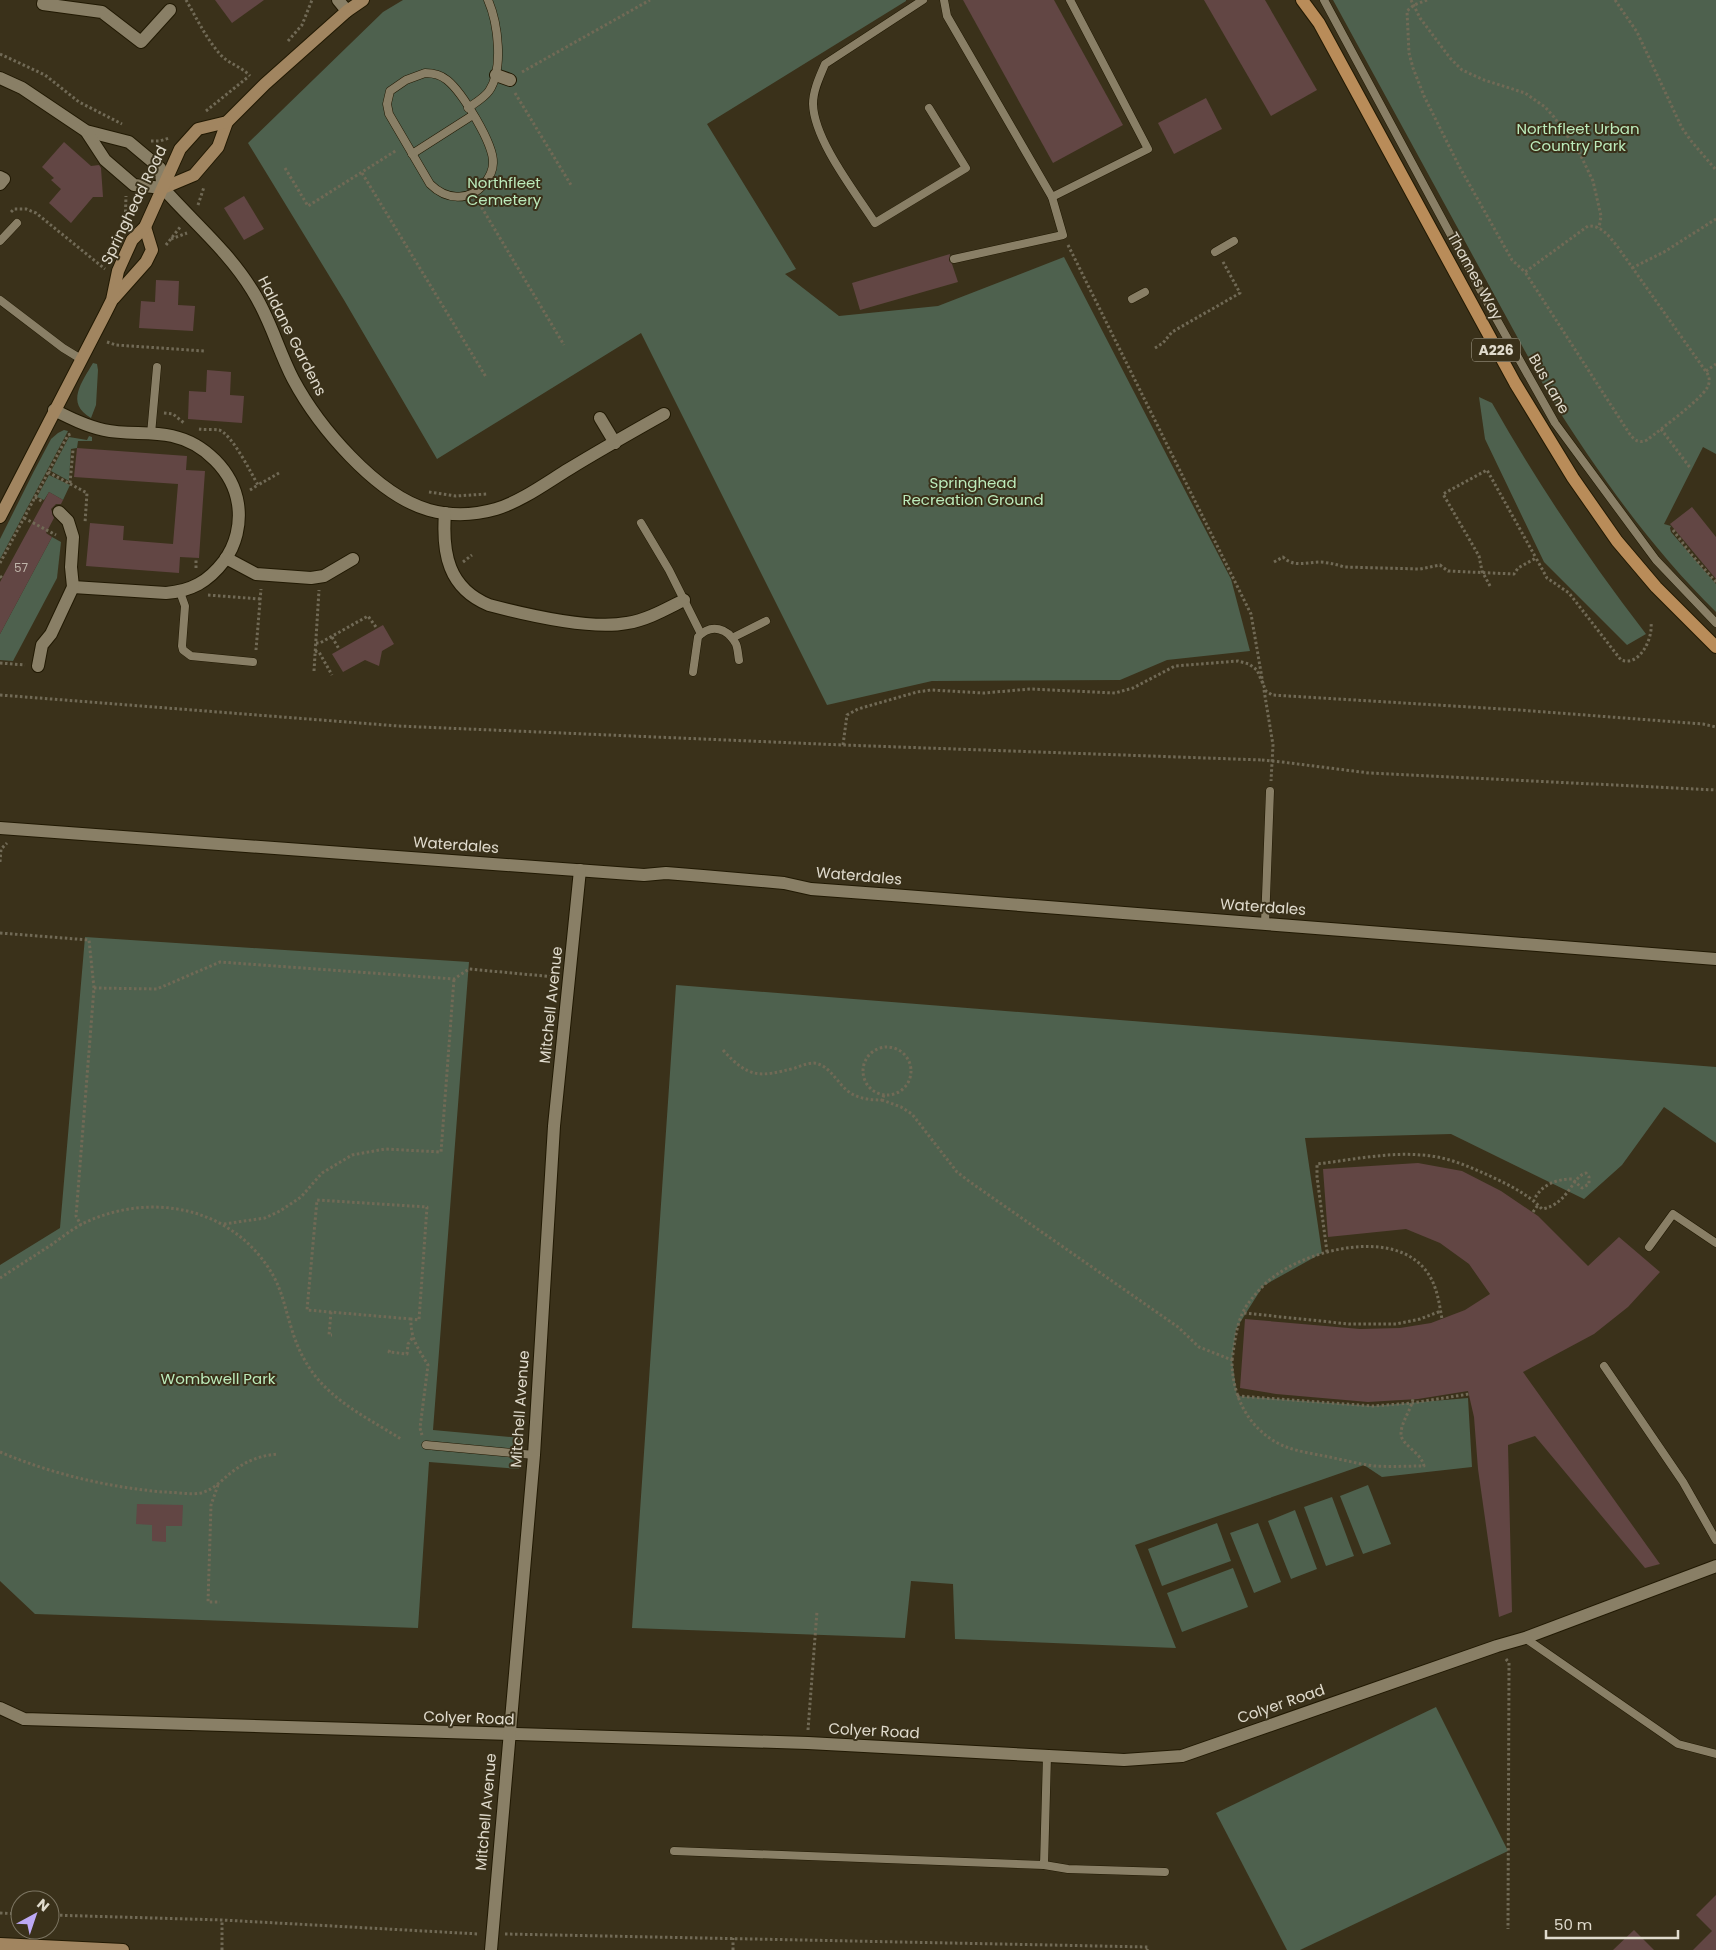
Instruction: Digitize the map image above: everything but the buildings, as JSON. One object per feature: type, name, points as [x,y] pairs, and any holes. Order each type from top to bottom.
[{"type":"main road","points":[[163,188],[194,175],[218,147],[227,122],[265,84],[347,11],[363,0]]},
{"type":"main road","name":"Thames Way","points":[[1302,0],[1319,23],[1515,383],[1573,478],[1618,542],[1656,587],[1716,647]]},
{"type":"main road","name":"Thames Way","points":[[1313,0],[1319,23]]},
{"type":"main road","name":"Springhead Road","points":[[0,517],[112,300],[118,271],[122,262],[132,240],[144,227],[180,149],[198,129],[227,122]]},
{"type":"main road","points":[[112,300],[146,262],[152,250],[144,227]]},
{"type":"main road","points":[[0,1944],[123,1950]]},
{"type":"street","points":[[44,0],[43,4],[102,12],[141,42],[170,10]]},
{"type":"street","points":[[338,0],[347,11]]},
{"type":"street","points":[[496,75],[510,80]]},
{"type":"street","points":[[0,78],[22,88],[86,131],[129,142],[160,168],[163,188],[134,185],[105,160],[86,131]]},
{"type":"street","points":[[0,177],[4,179],[0,184]]},
{"type":"street","name":"Haldane Gardens","points":[[163,188],[220,247],[253,291],[292,378],[311,410],[329,433],[360,465],[391,490],[420,506],[445,513],[483,512],[509,504],[664,414]]},
{"type":"street","points":[[54,410],[90,426],[112,431],[172,436],[191,444],[211,457],[226,473],[235,490],[239,514],[236,537],[226,558],[214,573],[202,582],[180,592],[73,587]]},
{"type":"street","points":[[600,418],[615,443]]},
{"type":"street","points":[[38,666],[42,645],[51,634],[73,587],[71,567],[73,537],[68,521],[59,512]]},
{"type":"street","points":[[445,513],[444,539],[450,567],[469,593],[490,605],[581,624],[603,625],[628,623],[643,619],[684,600]]},
{"type":"street","points":[[226,558],[256,574],[307,578],[323,576],[353,559]]},
{"type":"street","name":"Waterdales","points":[[0,828],[644,875],[666,873],[693,875],[892,895],[1716,958]]},
{"type":"street","name":"Mitchell Avenue","points":[[491,1950],[534,1455],[554,1126],[580,870]]},
{"type":"street","name":"Colyer Road","points":[[0,1708],[24,1720],[808,1743],[1124,1760],[1182,1756],[1524,1638],[1716,1566]]},
{"type":"lane","points":[[412,154],[470,111],[488,93],[496,75],[497,32],[494,14],[488,0]]},
{"type":"lane","points":[[923,0],[825,64],[818,80],[813,103],[816,119],[828,149],[875,223],[966,168],[929,108]]},
{"type":"lane","points":[[944,0],[947,16],[1052,197],[1063,235],[954,259]]},
{"type":"lane","points":[[1052,197],[1148,149],[1070,0]]},
{"type":"lane","name":"Bus Lane","points":[[1324,0],[1555,423],[1656,560],[1716,623]]},
{"type":"lane","points":[[426,73],[439,75],[449,82],[489,142],[493,158],[490,176],[481,188],[466,197],[454,197],[438,191],[428,181],[406,144],[391,120],[387,104],[390,91],[402,82],[426,73]]},
{"type":"lane","points":[[0,241],[17,224]]},
{"type":"lane","points":[[1216,251],[1234,241]]},
{"type":"lane","points":[[1132,299],[1145,292]]},
{"type":"lane","points":[[0,300],[63,348],[81,359]]},
{"type":"lane","points":[[151,434],[158,367]]},
{"type":"lane","points":[[641,523],[702,634]]},
{"type":"lane","points":[[180,592],[185,606],[183,650],[192,657],[254,658]]},
{"type":"lane","points":[[732,638],[766,621]]},
{"type":"lane","points":[[693,672],[698,637],[709,630],[718,628],[732,638],[736,644],[739,660]]},
{"type":"lane","points":[[1265,924],[1270,791]]},
{"type":"lane","points":[[1648,1247],[1674,1214],[1716,1243]]},
{"type":"lane","points":[[1604,1366],[1683,1482],[1716,1540]]},
{"type":"lane","points":[[426,1445],[534,1455]]},
{"type":"lane","points":[[1524,1638],[1678,1744],[1716,1754]]},
{"type":"lane","points":[[1044,1865],[1047,1756]]},
{"type":"lane","points":[[674,1851],[1044,1865],[1068,1869],[1165,1872]]},
{"type":"path","points":[[186,0],[218,52],[229,63],[244,70],[250,76]]},
{"type":"path","points":[[286,44],[302,25],[312,0]]},
{"type":"path","points":[[571,185],[515,92],[510,80],[650,0]]},
{"type":"path","points":[[1411,0],[1420,18],[1445,52],[1462,70],[1525,93],[1545,107],[1577,149],[1588,168],[1599,202],[1601,222],[1599,228]]},
{"type":"path","points":[[1427,0],[1414,5],[1407,11],[1410,53],[1413,68],[1424,96],[1459,166],[1509,256],[1516,266],[1525,272],[1631,437],[1636,441],[1643,442],[1704,392],[1709,380],[1706,371],[1610,238],[1599,228],[1588,226],[1525,272]]},
{"type":"path","points":[[1615,0],[1636,32],[1682,128],[1716,170]]},
{"type":"path","points":[[0,54],[45,75],[79,102],[129,128]]},
{"type":"path","points":[[202,114],[255,72]]},
{"type":"path","points":[[146,140],[160,141],[174,134]]},
{"type":"path","points":[[285,168],[308,206],[406,144]]},
{"type":"path","points":[[362,173],[486,377]]},
{"type":"path","points":[[198,209],[201,193],[209,181]]},
{"type":"path","points":[[473,194],[564,345]]},
{"type":"path","points":[[124,234],[125,196]]},
{"type":"path","points":[[7,216],[14,209],[26,209],[36,213],[108,271]]},
{"type":"path","points":[[1632,268],[1664,252],[1716,219]]},
{"type":"path","points":[[1063,235],[1251,614],[1273,745],[1270,791]]},
{"type":"path","points":[[1155,348],[1162,344],[1172,332],[1240,293],[1216,251]]},
{"type":"path","points":[[107,342],[116,345],[204,350]]},
{"type":"path","points":[[1706,371],[1716,364]]},
{"type":"path","points":[[0,563],[68,435],[84,436],[90,426]]},
{"type":"path","points":[[1661,429],[1691,469]]},
{"type":"path","points":[[70,483],[73,450]]},
{"type":"path","points":[[1490,586],[1483,573],[1479,556],[1443,494],[1487,470],[1547,578],[1569,593],[1621,660],[1629,662],[1643,652],[1651,634],[1651,623]]},
{"type":"path","points":[[248,494],[250,490],[258,485]]},
{"type":"path","points":[[428,492],[456,496],[490,494]]},
{"type":"path","points":[[35,497],[43,502]]},
{"type":"path","points":[[1673,530],[1716,582]]},
{"type":"path","points":[[457,559],[460,565],[472,555]]},
{"type":"path","points":[[1274,562],[1283,557],[1288,562],[1293,563],[1326,563],[1338,564],[1344,567],[1420,569],[1440,565],[1448,571],[1515,574],[1518,568],[1536,558]]},
{"type":"path","points":[[254,658],[261,586],[264,586]]},
{"type":"path","points":[[314,671],[319,591],[316,589]]},
{"type":"path","points":[[203,595],[260,599]]},
{"type":"path","points":[[316,643],[332,637],[368,616],[376,627]]},
{"type":"path","points":[[332,637],[339,649]]},
{"type":"path","points":[[315,651],[319,652],[332,675]]},
{"type":"path","points":[[843,745],[847,715],[858,709],[917,692],[931,690],[984,693],[1030,689],[1115,693],[1133,688],[1175,666],[1238,661],[1249,664],[1256,670],[1266,691],[1272,695],[1519,710],[1716,727]]},
{"type":"path","points":[[0,663],[38,666]]},
{"type":"path","points":[[0,695],[398,726],[1262,760],[1369,772],[1716,790]]},
{"type":"path","points":[[0,862],[2,846],[11,840]]},
{"type":"path","points":[[0,933],[89,940],[94,988],[76,1216],[81,1225]]},
{"type":"path","points":[[94,988],[157,989],[220,962],[454,979],[469,969],[570,978]]},
{"type":"path","points":[[223,1224],[265,1218],[280,1211],[301,1196],[322,1173],[352,1156],[385,1149],[441,1152],[454,979]]},
{"type":"path","points":[[890,1046],[898,1048],[909,1059],[912,1074],[905,1088],[892,1095],[884,1095],[877,1093],[866,1082],[863,1068],[865,1060],[876,1049],[890,1046]]},
{"type":"path","points":[[724,1050],[741,1067],[749,1072],[758,1074],[769,1075],[812,1063],[820,1065],[829,1071],[851,1094],[869,1100],[882,1100],[912,1114],[957,1172],[970,1182],[1178,1326],[1199,1347],[1232,1360]]},
{"type":"path","points":[[882,1100],[884,1095]]},
{"type":"path","points":[[1327,1252],[1317,1164],[1390,1156],[1422,1155],[1462,1164],[1501,1181],[1534,1200],[1542,1209],[1557,1203],[1576,1183],[1578,1177],[1582,1174],[1586,1173],[1589,1177],[1590,1181],[1582,1188],[1576,1183],[1572,1179],[1562,1179],[1547,1185],[1538,1192],[1534,1200]]},
{"type":"path","points":[[317,1200],[427,1207],[419,1320],[355,1317],[331,1312],[308,1310],[317,1200]]},
{"type":"path","points":[[1533,1212],[1538,1205]]},
{"type":"path","points":[[0,1278],[81,1225],[118,1211],[154,1206],[190,1212],[223,1224],[252,1249],[274,1276],[282,1295],[296,1343],[316,1377],[331,1394],[346,1406],[401,1439]]},
{"type":"path","points":[[1413,1401],[1401,1434],[1402,1440],[1423,1459],[1424,1466],[1373,1466],[1297,1451],[1275,1442],[1263,1433],[1249,1417],[1237,1396],[1232,1378],[1236,1329],[1247,1306],[1263,1286],[1278,1273],[1307,1258],[1356,1246],[1380,1248],[1402,1253],[1426,1271],[1437,1292],[1442,1319]]},
{"type":"path","points":[[1244,1313],[1349,1324],[1396,1324],[1420,1319],[1441,1311]]},
{"type":"path","points":[[331,1312],[329,1335],[332,1335]]},
{"type":"path","points":[[411,1320],[413,1337],[417,1348],[428,1365],[420,1430],[426,1445]]},
{"type":"path","points":[[390,1350],[390,1352],[407,1354],[408,1344],[413,1337]]},
{"type":"path","points":[[1237,1396],[1373,1406],[1468,1394]]},
{"type":"path","points":[[0,1452],[51,1471],[127,1488],[201,1493],[218,1485],[247,1462],[259,1457],[278,1454]]},
{"type":"path","points":[[218,1485],[211,1506],[208,1602],[220,1602]]},
{"type":"path","points":[[808,1743],[817,1611]]},
{"type":"path","points":[[1497,1646],[1509,1663],[1508,1929]]},
{"type":"path","points":[[60,1915],[222,1920],[492,1934],[1148,1947],[1148,1950]]},
{"type":"path","points":[[222,1920],[222,1950]]},
{"type":"path","points":[[733,1938],[733,1950]]},
{"type":"green space","points":[[403,0],[906,0],[707,124],[796,269],[785,274],[839,316],[938,306],[1064,257],[1231,579],[1250,651],[1167,660],[1120,680],[932,681],[827,705],[641,333],[437,459],[344,300],[248,143],[383,12]]},
{"type":"green space","name":"Northfleet Urban Country Park","points":[[1333,0],[1716,0],[1716,454],[1703,447],[1664,524],[1671,526],[1671,532],[1716,584],[1716,612],[1647,536],[1606,481],[1549,395]]},
{"type":"green space","points":[[93,363],[97,364],[98,370],[96,405],[91,418],[83,412],[77,399],[81,385]]},
{"type":"green space","points":[[1479,397],[1492,403],[1527,463],[1565,521],[1604,578],[1646,634],[1627,645],[1544,562],[1485,439]]},
{"type":"green space","points":[[64,430],[68,431],[0,559],[0,539],[51,439]]},
{"type":"green space","points":[[89,436],[92,437],[92,441],[78,441],[77,448],[71,449],[69,481],[51,471],[69,437],[87,440]]},
{"type":"green space","points":[[49,475],[70,485],[63,500],[49,492],[44,500],[37,497]]},
{"type":"green space","points":[[52,537],[61,542],[57,578],[13,661],[0,660],[0,634]]},
{"type":"green space","name":"Wombwell Park","points":[[85,937],[469,962],[433,1430],[522,1438],[519,1469],[429,1462],[418,1628],[35,1614],[0,1581],[0,1265],[60,1228]]},
{"type":"green space","points":[[676,985],[1716,1067],[1716,1143],[1664,1107],[1622,1165],[1584,1199],[1451,1134],[1305,1138],[1322,1253],[1263,1286],[1236,1329],[1232,1360],[1237,1396],[1373,1406],[1468,1398],[1472,1467],[1382,1477],[1364,1465],[1135,1545],[1176,1648],[955,1639],[953,1584],[911,1581],[905,1638],[632,1628]]},
{"type":"green space","points":[[1368,1485],[1391,1544],[1363,1554],[1340,1496]]},
{"type":"green space","points":[[1332,1497],[1354,1556],[1326,1566],[1304,1507]]},
{"type":"green space","points":[[1295,1510],[1317,1569],[1291,1579],[1268,1521]]},
{"type":"green space","points":[[1217,1523],[1231,1561],[1162,1586],[1148,1549]]},
{"type":"green space","points":[[1258,1523],[1281,1582],[1254,1593],[1230,1533]]},
{"type":"green space","points":[[1233,1568],[1248,1607],[1182,1632],[1167,1593]]},
{"type":"green space","points":[[1436,1707],[1508,1851],[1300,1950],[1287,1950],[1216,1813]]},
{"type":"park label","name":"Northfleet Cemetery","points":[[504,192]]},
{"type":"park label","name":"Springhead Recreation Ground","points":[[973,492]]}]
